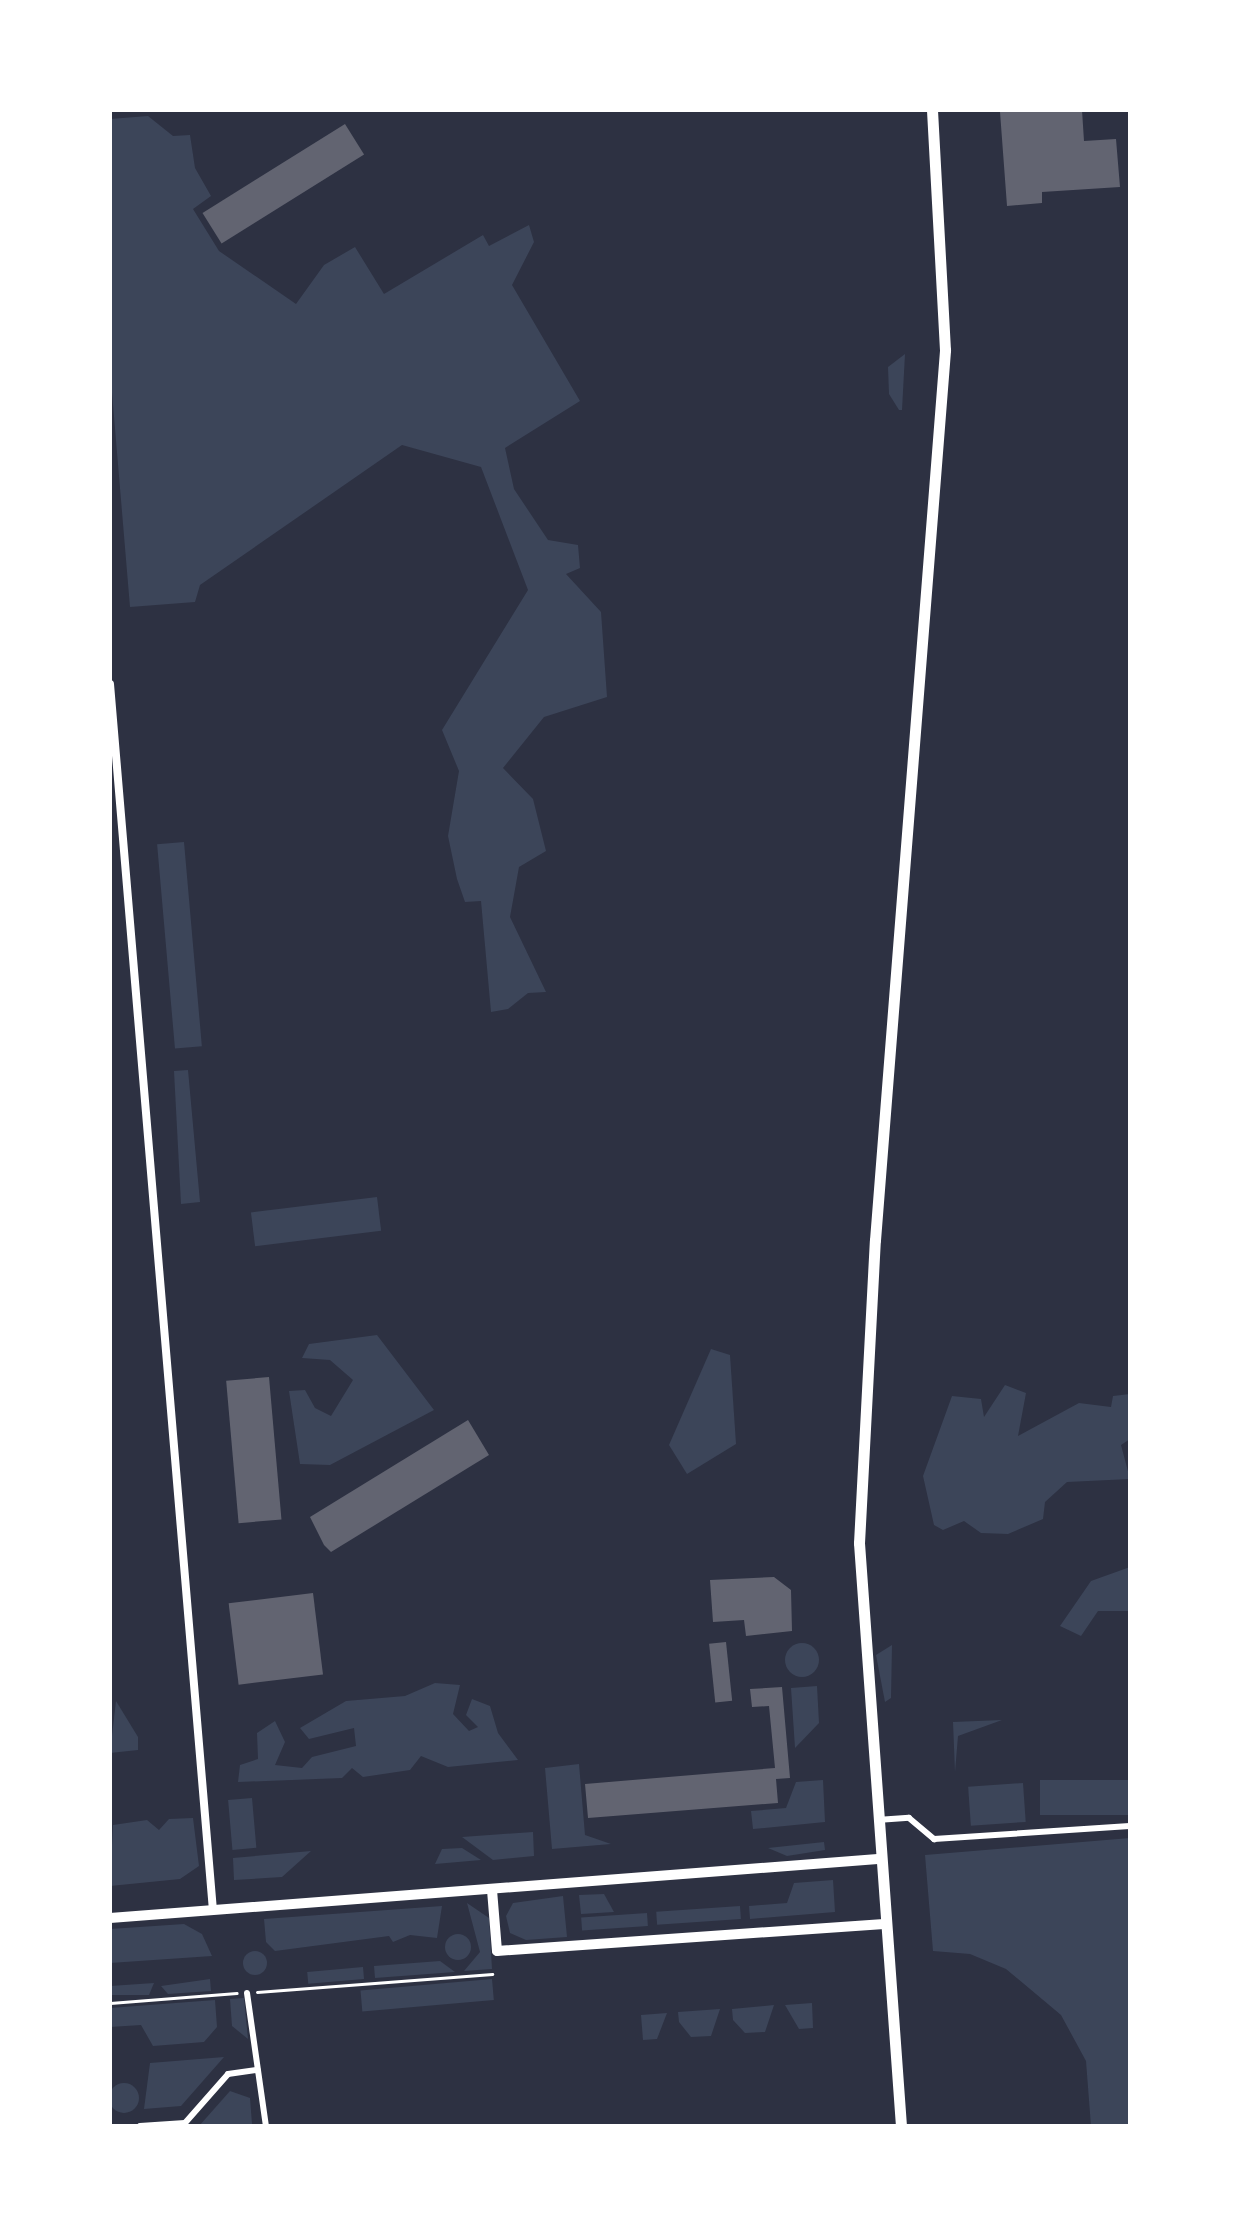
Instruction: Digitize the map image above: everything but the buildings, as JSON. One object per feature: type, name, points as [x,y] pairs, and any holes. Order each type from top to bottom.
[{"type":"main road","points":[[901,2126],[875,1820],[860,1512],[875,1240],[945,350],[932,110]]},
{"type":"street","points":[[110,684],[213,1910]]},
{"type":"street","points":[[875,1820],[909,1818],[934,1839],[1130,1826]]},
{"type":"street","points":[[110,1918],[878,1859]]},
{"type":"street","points":[[492,1890],[497,1951],[884,1924]]},
{"type":"street","points":[[247,1993],[266,2126]]},
{"type":"street","points":[[140,2126],[185,2123],[228,2074],[258,2070]]},
{"type":"path","points":[[110,2003],[492,1974]]},
{"type":"shaded area","points":[[148,116],[173,136],[190,135],[195,168],[211,196],[193,209],[219,251],[296,304],[324,265],[355,247],[384,294],[483,235],[489,246],[529,225],[534,242],[512,285],[580,401],[505,448],[514,489],[548,540],[578,545],[580,568],[566,574],[601,612],[607,697],[544,717],[503,768],[533,799],[546,851],[519,867],[510,917],[546,992],[528,993],[508,1009],[491,1012],[481,901],[465,902],[457,879],[448,836],[459,771],[442,730],[528,590],[481,467],[402,445],[200,585],[195,602],[130,607],[110,369],[110,119]]},
{"type":"shaded area","points":[[905,354],[902,410],[899,410],[889,394],[888,367]]},
{"type":"shaded area","points":[[184,842],[202,1046],[175,1049],[157,844]]},
{"type":"shaded area","points":[[188,1070],[200,1202],[181,1204],[174,1071]]},
{"type":"shaded area","points":[[377,1197],[381,1231],[255,1246],[251,1212]]},
{"type":"shaded area","points":[[377,1335],[434,1410],[330,1465],[300,1464],[289,1391],[305,1390],[315,1408],[331,1416],[353,1380],[330,1360],[302,1358],[309,1344]]},
{"type":"shaded area","points":[[711,1349],[730,1355],[736,1444],[687,1474],[669,1445]]},
{"type":"shaded area","points":[[1005,1385],[1026,1393],[1018,1436],[1079,1403],[1111,1407],[1113,1396],[1130,1394],[1130,1439],[1121,1445],[1130,1479],[1067,1482],[1045,1502],[1043,1519],[1008,1534],[981,1533],[964,1521],[943,1530],[934,1525],[923,1476],[952,1396],[981,1399],[984,1417]]},
{"type":"shaded area","points":[[1130,1567],[1130,1611],[1098,1611],[1081,1636],[1060,1626],[1091,1581]]},
{"type":"shaded area","points":[[802,1643],[814,1648],[819,1660],[814,1672],[802,1677],[790,1672],[785,1660],[790,1648]]},
{"type":"shaded area","points":[[892,1645],[891,1698],[885,1702],[876,1655]]},
{"type":"shaded area","points":[[435,1683],[460,1685],[453,1714],[469,1731],[478,1727],[466,1715],[472,1699],[490,1706],[498,1733],[518,1760],[448,1767],[421,1756],[410,1770],[363,1777],[352,1768],[342,1778],[238,1782],[240,1765],[258,1759],[257,1733],[275,1721],[285,1742],[275,1765],[302,1768],[312,1757],[356,1746],[354,1728],[309,1739],[300,1728],[346,1701],[405,1696]]},
{"type":"shaded area","points":[[817,1686],[819,1723],[795,1748],[791,1688]]},
{"type":"shaded area","points":[[116,1701],[138,1737],[138,1750],[110,1753]]},
{"type":"shaded area","points":[[1002,1720],[958,1736],[955,1772],[953,1722]]},
{"type":"shaded area","points":[[579,1764],[585,1835],[611,1844],[552,1849],[545,1768]]},
{"type":"shaded area","points":[[823,1780],[825,1822],[753,1829],[751,1811],[786,1808],[796,1782]]},
{"type":"shaded area","points":[[1040,1780],[1130,1780],[1130,1815],[1040,1815]]},
{"type":"shaded area","points":[[1023,1783],[1026,1822],[971,1826],[968,1787]]},
{"type":"shaded area","points":[[252,1798],[256,1848],[232,1850],[228,1800]]},
{"type":"shaded area","points":[[193,1818],[199,1866],[180,1879],[110,1886],[113,1825],[147,1820],[159,1830],[169,1819]]},
{"type":"shaded area","points":[[533,1832],[534,1856],[493,1860],[462,1837]]},
{"type":"shaded area","points":[[1130,1838],[1130,2126],[1091,2126],[1086,2061],[1061,2015],[1006,1969],[970,1954],[933,1951],[925,1855]]},
{"type":"shaded area","points":[[824,1842],[825,1850],[787,1856],[768,1848]]},
{"type":"shaded area","points":[[462,1848],[481,1860],[435,1864],[442,1849]]},
{"type":"shaded area","points":[[311,1851],[282,1877],[234,1880],[233,1858]]},
{"type":"shaded area","points":[[833,1880],[835,1912],[750,1919],[749,1906],[787,1903],[794,1883]]},
{"type":"shaded area","points":[[604,1894],[614,1912],[581,1914],[579,1895]]},
{"type":"shaded area","points":[[563,1896],[567,1937],[526,1940],[510,1933],[506,1916],[513,1903]]},
{"type":"shaded area","points":[[467,1903],[489,1918],[492,1969],[464,1971],[480,1952]]},
{"type":"shaded area","points":[[442,1906],[437,1938],[410,1935],[393,1942],[389,1936],[275,1951],[266,1942],[264,1919]]},
{"type":"shaded area","points":[[740,1906],[741,1919],[657,1925],[656,1912]]},
{"type":"shaded area","points":[[647,1913],[648,1926],[582,1931],[581,1918]]},
{"type":"shaded area","points":[[184,1924],[202,1934],[212,1956],[110,1963],[110,1929]]},
{"type":"shaded area","points":[[458,1934],[467,1938],[471,1947],[467,1956],[458,1960],[449,1956],[445,1947],[449,1938]]},
{"type":"shaded area","points":[[255,1951],[264,1954],[267,1963],[264,1972],[255,1975],[246,1972],[243,1963],[246,1954]]},
{"type":"shaded area","points":[[440,1961],[455,1972],[375,1978],[374,1966]]},
{"type":"shaded area","points":[[363,1967],[364,1979],[308,1984],[307,1972]]},
{"type":"shaded area","points":[[210,1979],[211,1991],[168,1994],[161,1986]]},
{"type":"shaded area","points":[[492,1979],[494,2000],[362,2011],[361,1991]]},
{"type":"shaded area","points":[[154,1983],[149,1995],[110,1995],[110,1986]]},
{"type":"shaded area","points":[[244,1998],[248,2039],[232,2026],[230,1999]]},
{"type":"shaded area","points":[[215,2000],[217,2027],[204,2042],[153,2046],[141,2025],[110,2027],[110,2008]]},
{"type":"shaded area","points":[[812,2003],[813,2028],[799,2029],[785,2005]]},
{"type":"shaded area","points":[[774,2005],[765,2032],[745,2033],[733,2020],[732,2009]]},
{"type":"shaded area","points":[[720,2009],[711,2036],[691,2037],[679,2022],[678,2012]]},
{"type":"shaded area","points":[[667,2013],[657,2039],[643,2040],[641,2015]]},
{"type":"shaded area","points":[[224,2057],[181,2106],[144,2109],[150,2063]]},
{"type":"shaded area","points":[[124,2083],[135,2087],[139,2098],[135,2109],[124,2113],[113,2109],[109,2098],[113,2087]]},
{"type":"shaded area","points":[[230,2091],[250,2098],[252,2124],[199,2126]]}]
